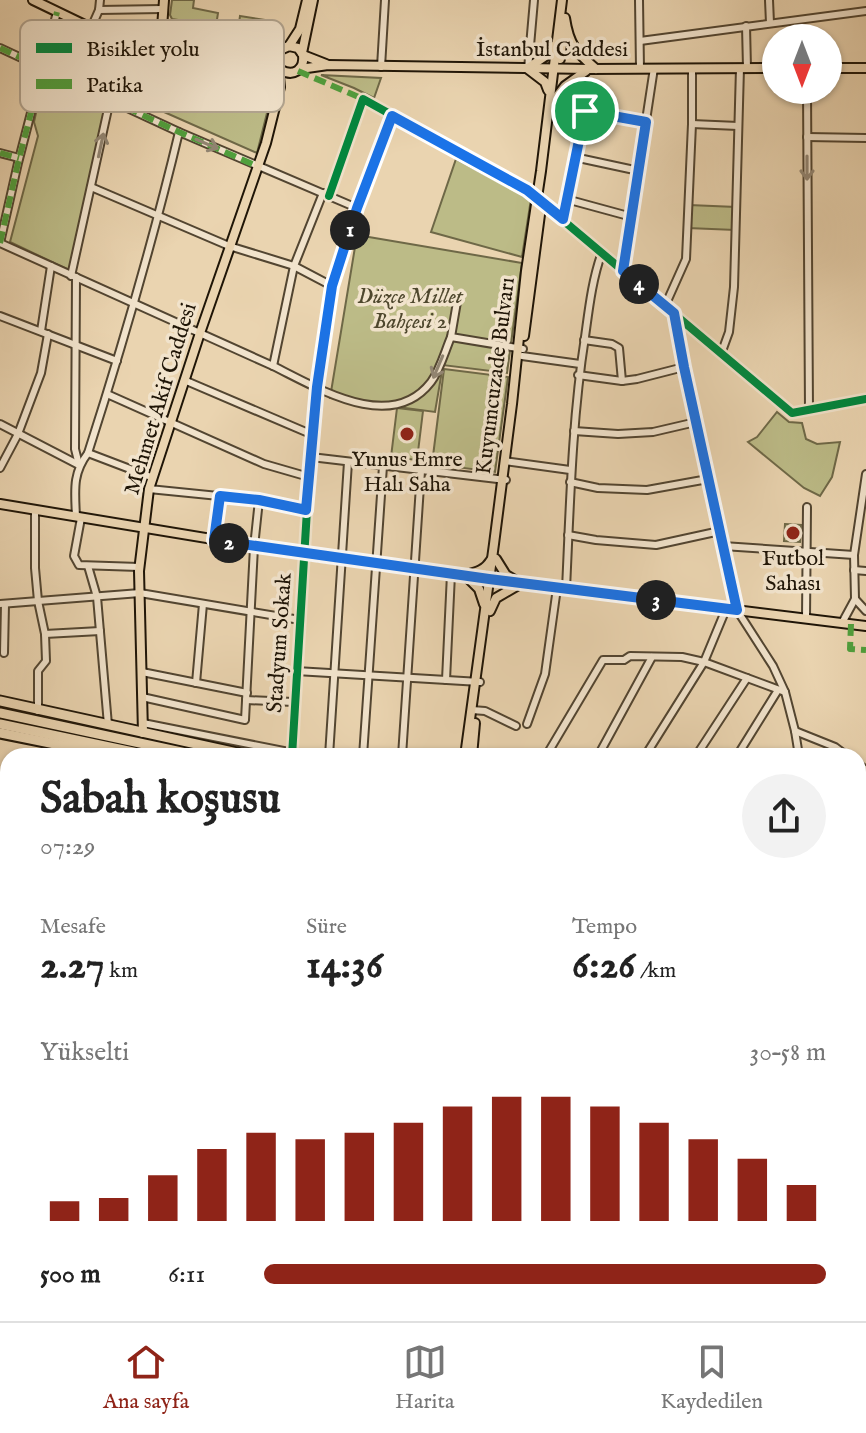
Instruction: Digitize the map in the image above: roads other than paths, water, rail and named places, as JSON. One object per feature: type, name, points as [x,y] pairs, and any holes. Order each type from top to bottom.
[{"type":"highway","points":[[0,701],[108,725],[143,728],[220,748]]},
{"type":"highway","points":[[0,713],[163,748]]},
{"type":"highway","points":[[0,724],[114,748]]},
{"type":"highway","points":[[0,733],[75,748]]},
{"type":"main road","points":[[33,0],[48,3],[57,12],[74,20]]},
{"type":"main road","points":[[286,46],[300,29],[307,0]]},
{"type":"main road","points":[[284,83],[304,60],[313,0]]},
{"type":"main road","name":"Kuyumcuzade Bulvarı","points":[[467,748],[478,682],[565,0]]},
{"type":"main road","name":"Kuyumcuzade Bulvarı","points":[[556,69],[556,43],[565,0]]},
{"type":"main road","points":[[556,43],[547,55],[528,69],[545,82],[552,97],[593,69],[573,48],[565,18]]},
{"type":"main road","points":[[286,46],[298,48],[303,54],[328,65]]},
{"type":"main road","points":[[284,71],[328,65]]},
{"type":"main road","name":"İstanbul Caddesi","points":[[328,65],[528,69],[762,68]]},
{"type":"main road","points":[[842,68],[866,68]]},
{"type":"main road","name":"Mehmet Akif Caddesi","points":[[143,728],[139,567],[151,477],[266,143],[274,112]]},
{"type":"main road","points":[[0,504],[303,554],[866,626]]},
{"type":"main road","points":[[466,576],[481,571],[494,558],[506,575],[520,583]]},
{"type":"main road","points":[[466,576],[479,589],[487,609],[496,598],[520,583]]},
{"type":"main road","name":"Kuyumcuzade Bulvarı","points":[[472,748],[474,710]]},
{"type":"street","points":[[95,20],[100,0]]},
{"type":"street","points":[[381,67],[385,0]]},
{"type":"street","points":[[528,69],[534,0]]},
{"type":"street","points":[[639,0],[640,68]]},
{"type":"street","points":[[769,0],[770,23]]},
{"type":"street","points":[[99,10],[163,4]]},
{"type":"street","points":[[640,41],[866,11]]},
{"type":"street","points":[[55,20],[57,12]]},
{"type":"street","points":[[721,354],[729,332],[734,287],[738,126],[746,26]]},
{"type":"street","points":[[0,48],[20,57]]},
{"type":"street","points":[[623,271],[654,68]]},
{"type":"street","points":[[665,306],[686,259],[692,69]]},
{"type":"street","points":[[563,219],[589,89]]},
{"type":"street","points":[[273,366],[294,266],[326,195],[363,99],[527,190],[792,413],[866,399]]},
{"type":"street","points":[[807,104],[809,410]]},
{"type":"street","points":[[585,111],[646,122]]},
{"type":"street","points":[[31,112],[0,243],[317,387],[356,403],[385,407],[416,397],[432,380],[451,337],[457,302]]},
{"type":"street","points":[[79,465],[75,449],[74,276],[107,112]]},
{"type":"street","points":[[136,112],[357,208]]},
{"type":"street","name":"Stadyum Sokak","points":[[292,748],[306,510],[317,387],[332,286],[392,116]]},
{"type":"street","points":[[692,124],[738,126]]},
{"type":"street","points":[[139,567],[79,565],[74,556],[78,517],[75,482],[79,465],[88,453],[135,304],[179,132]]},
{"type":"street","points":[[807,137],[866,138]]},
{"type":"street","points":[[0,153],[19,158]]},
{"type":"street","points":[[574,157],[639,171]]},
{"type":"street","points":[[91,187],[229,246],[294,266],[332,286]]},
{"type":"street","points":[[566,199],[632,217]]},
{"type":"street","points":[[527,724],[545,674],[561,588],[568,535],[578,375],[594,273],[602,252]]},
{"type":"street","points":[[0,468],[18,434],[41,373],[51,266]]},
{"type":"street","points":[[674,313],[737,610],[773,666],[798,748]]},
{"type":"street","points":[[0,316],[117,361]]},
{"type":"street","points":[[451,337],[580,364]]},
{"type":"street","points":[[584,340],[619,348],[622,381]]},
{"type":"street","points":[[578,375],[622,381],[684,367]]},
{"type":"street","points":[[184,380],[313,435]]},
{"type":"street","points":[[107,394],[264,464],[309,477]]},
{"type":"street","points":[[574,431],[618,434],[653,432],[696,422]]},
{"type":"street","points":[[0,424],[79,465]]},
{"type":"street","points":[[88,453],[151,477]]},
{"type":"street","points":[[311,457],[504,480]]},
{"type":"street","points":[[506,461],[570,470]]},
{"type":"street","points":[[329,748],[348,462]]},
{"type":"street","points":[[364,748],[383,466]]},
{"type":"street","points":[[403,748],[421,471]]},
{"type":"street","points":[[842,623],[855,599],[854,555],[866,474]]},
{"type":"street","points":[[570,482],[598,488],[647,490],[708,479]]},
{"type":"street","points":[[149,489],[259,500],[306,510]]},
{"type":"street","points":[[214,540],[220,496]]},
{"type":"street","points":[[142,697],[245,720],[259,500]]},
{"type":"street","points":[[806,619],[807,507]]},
{"type":"street","points":[[35,510],[35,568],[46,661],[38,671],[38,711]]},
{"type":"street","points":[[568,535],[656,545],[720,531]]},
{"type":"street","points":[[723,546],[854,555]]},
{"type":"street","points":[[88,566],[97,597],[108,725]]},
{"type":"street","points":[[854,570],[866,571]]},
{"type":"street","points":[[446,680],[451,574]]},
{"type":"street","points":[[4,653],[2,604],[140,593],[300,620]]},
{"type":"street","points":[[855,599],[866,611]]},
{"type":"street","points":[[196,683],[203,604]]},
{"type":"street","points":[[650,748],[704,662],[726,609]]},
{"type":"street","points":[[45,634],[100,631]]},
{"type":"street","points":[[551,748],[603,660],[624,660],[630,656],[682,657],[782,691]]},
{"type":"street","points":[[602,748],[652,657]]},
{"type":"street","points":[[296,671],[478,682]]},
{"type":"street","points":[[142,672],[247,696],[294,702]]},
{"type":"street","points":[[701,748],[747,678]]},
{"type":"street","points":[[743,748],[782,691]]},
{"type":"street","points":[[474,710],[516,726]]},
{"type":"street","points":[[143,728],[258,748]]},
{"type":"street","points":[[795,731],[836,748]]},
{"type":"place","name":"Yunus Emre Halı Saha","points":[[407,434]]},
{"type":"place","name":"Futbol Sahası","points":[[793,533]]},
{"type":"park label","name":"Düzce Millet Bahçesi 2","points":[[410,310]]}]
